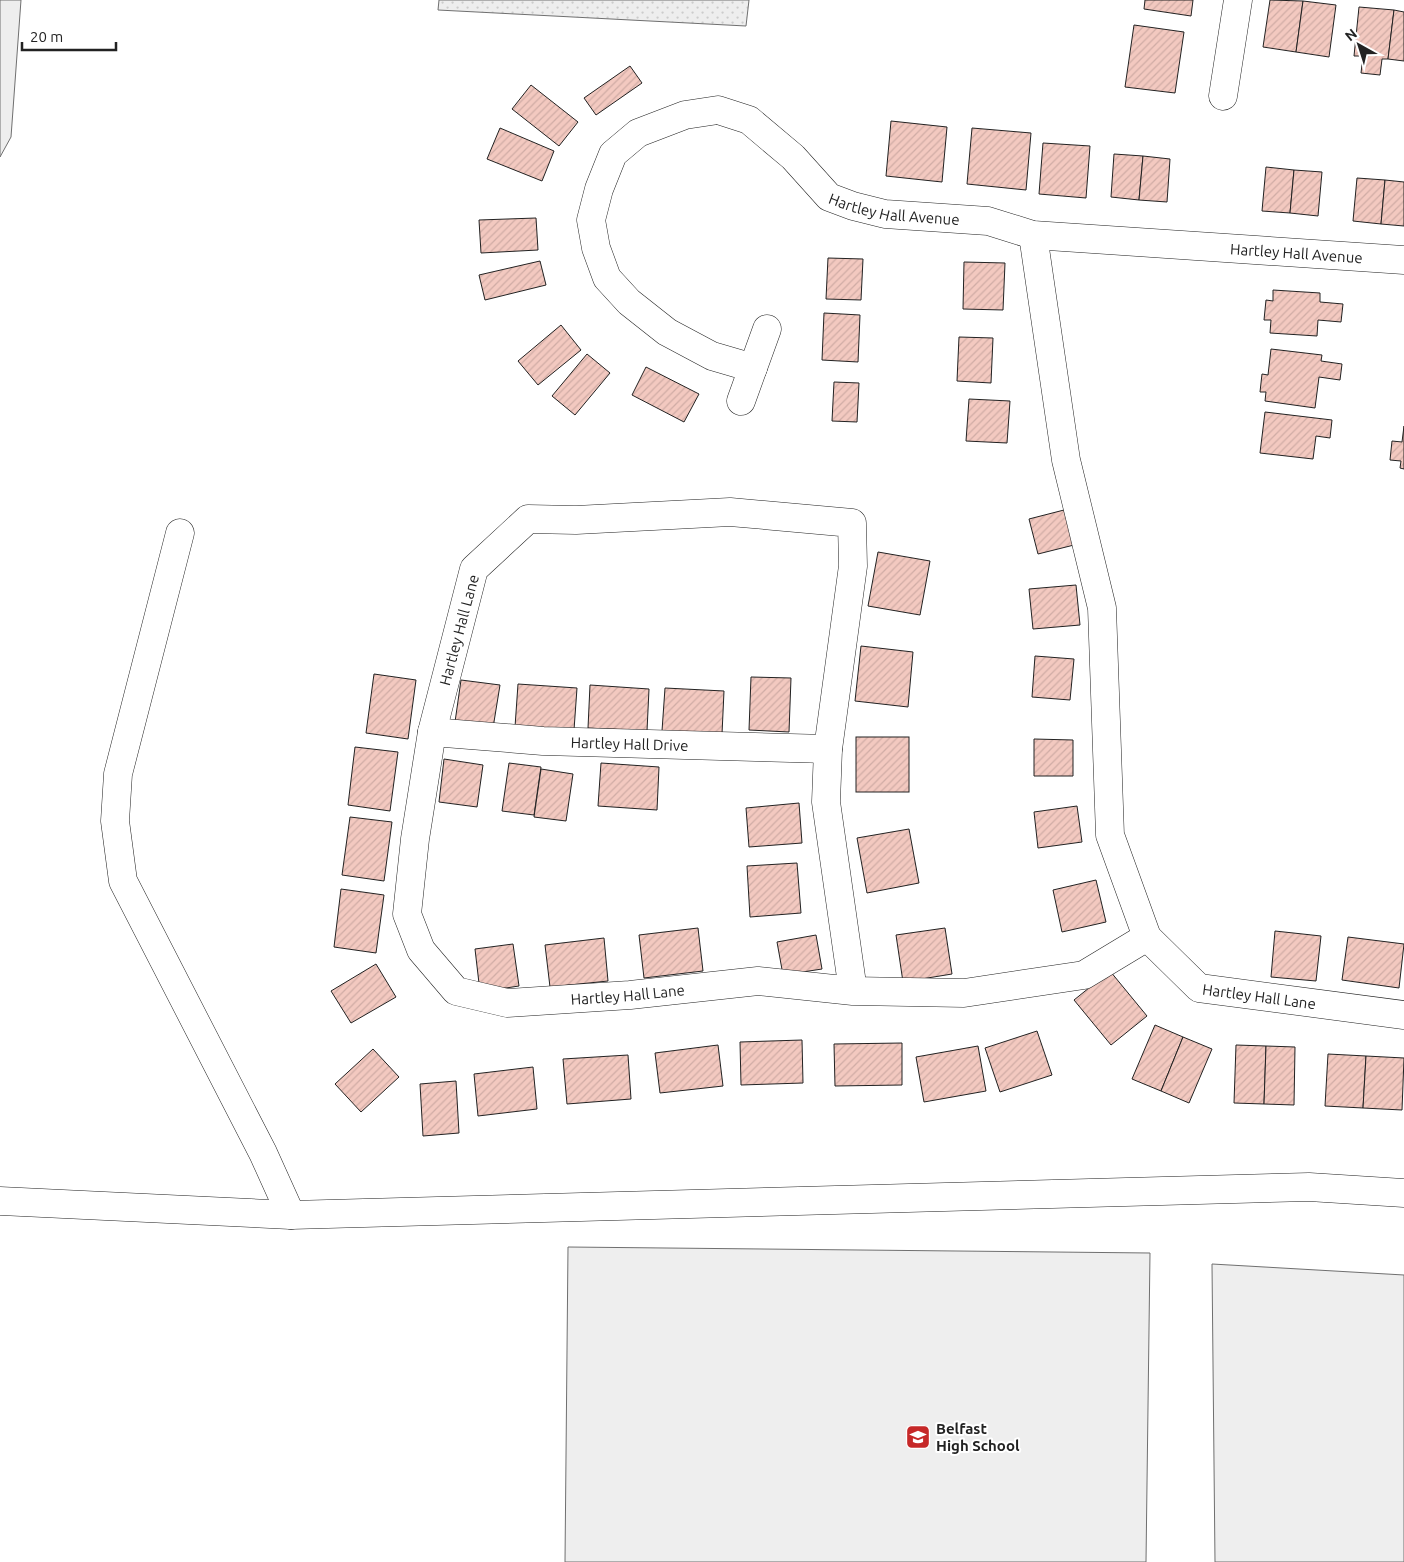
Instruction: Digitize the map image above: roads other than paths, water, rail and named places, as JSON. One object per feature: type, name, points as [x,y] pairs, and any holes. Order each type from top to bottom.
[{"type":"street","points":[[1223,96],[1238,0]]},
{"type":"street","name":"Hartley Hall Avenue","points":[[753,368],[712,356],[666,332],[628,302],[607,278],[596,248],[591,220],[599,189],[613,154],[638,133],[685,115],[718,110],[749,120],[793,157],[829,197],[853,206],[885,214],[988,221],[1033,235],[1404,260]]},
{"type":"street","points":[[1033,235],[1066,460],[1102,608],[1110,835],[1147,937]]},
{"type":"street","points":[[741,401],[767,329]]},
{"type":"street","name":"Hartley Hall Lane","points":[[853,991],[826,802],[828,749],[853,566],[852,523],[730,512],[576,520],[528,519],[474,569],[432,732],[415,840],[407,914],[421,950],[456,991],[507,1003],[630,995],[758,981],[853,991],[964,993],[1084,975],[1147,937],[1198,988],[1404,1015]]},
{"type":"street","points":[[180,533],[118,774],[115,821],[122,881],[263,1153],[291,1215]]},
{"type":"street","name":"Hartley Hall Drive","points":[[432,732],[543,741],[828,749]]},
{"type":"street","points":[[0,1200],[291,1215],[1309,1187],[1404,1192]]},
{"type":"place","name":"Belfast High School","points":[[918,1437]]}]
